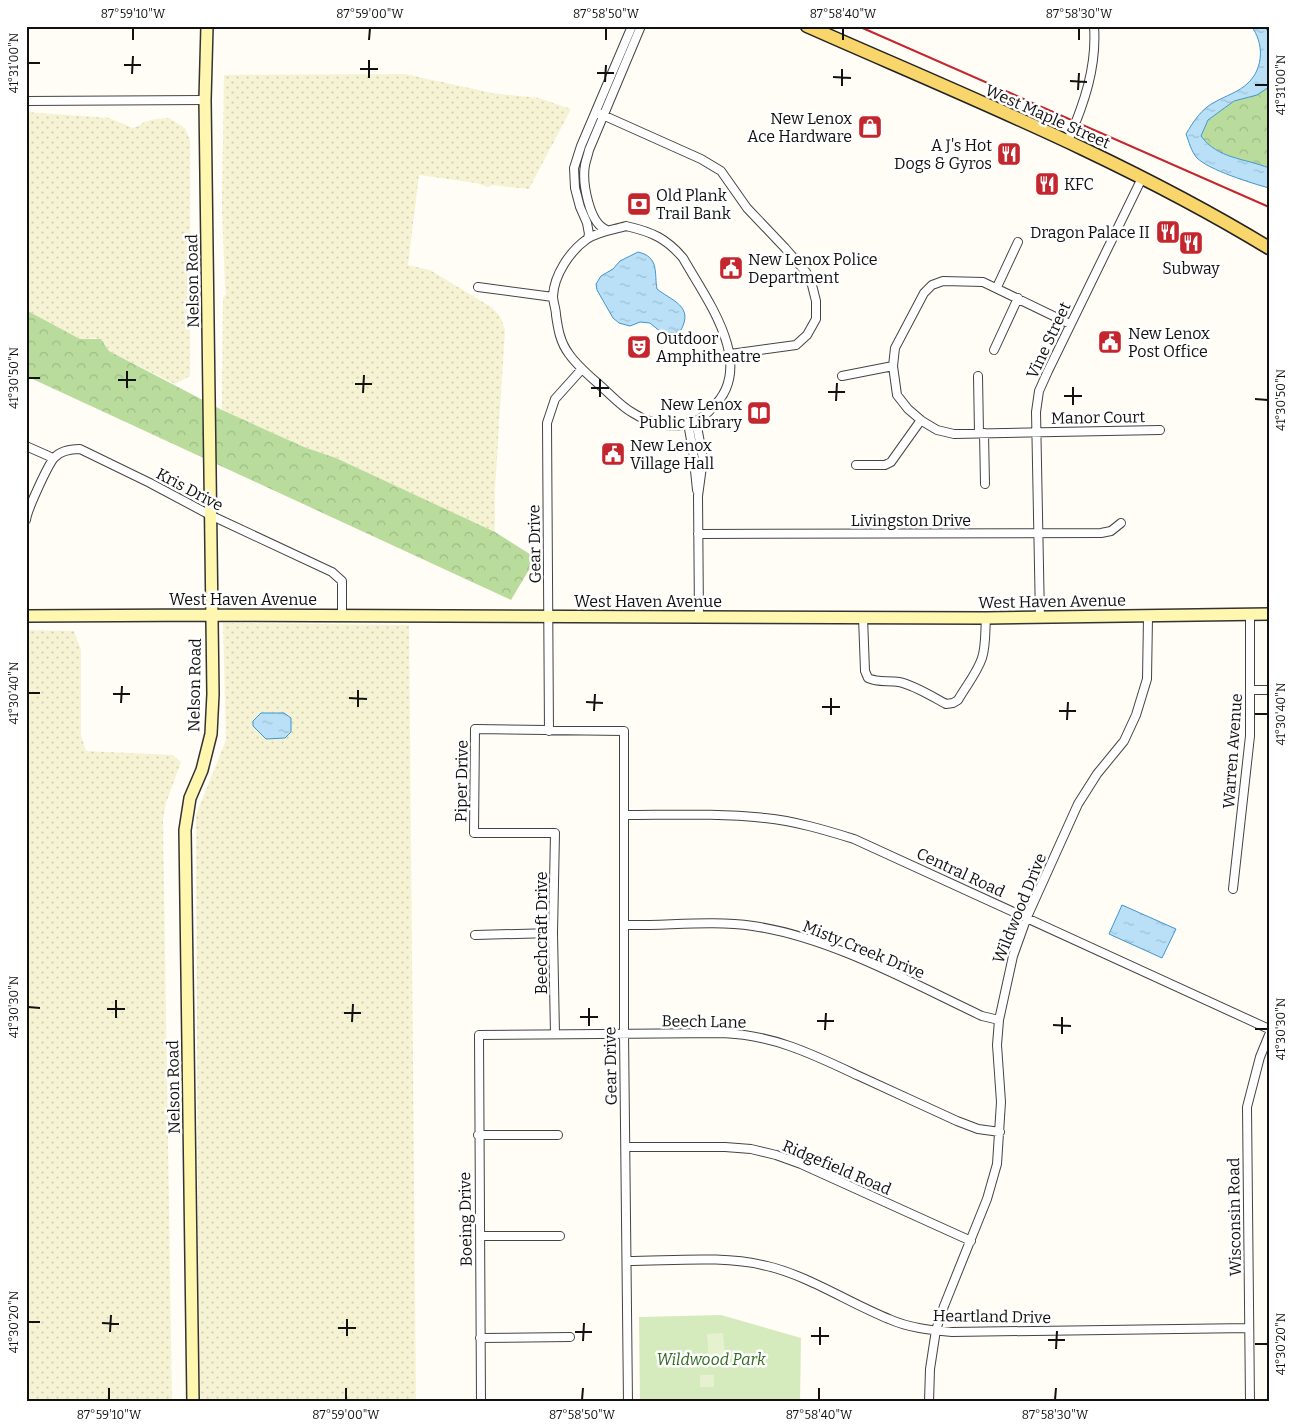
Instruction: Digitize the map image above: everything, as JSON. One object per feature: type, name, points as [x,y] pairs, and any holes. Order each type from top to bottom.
[{"type":"main road","name":"West Maple Street","points":[[807,26],[1068,141],[1222,220],[1269,248]]},
{"type":"street","name":"Nelson Road","points":[[193,1402],[185,830],[190,798],[202,770],[211,734],[207,26]]},
{"type":"street","points":[[588,238],[587,223],[575,188],[574,168],[581,146],[632,26]]},
{"type":"street","points":[[607,230],[603,229],[595,220],[584,185],[585,166],[589,150],[641,26]]},
{"type":"street","points":[[1068,141],[1087,93],[1094,51],[1094,26]]},
{"type":"street","points":[[26,101],[206,100]]},
{"type":"street","points":[[596,112],[701,159],[721,171],[747,208],[786,248],[806,272],[816,301],[816,319],[807,335],[796,345],[730,354]]},
{"type":"street","name":"Vine Street","points":[[1040,618],[1036,412],[1039,391],[1142,178]]},
{"type":"street","points":[[626,226],[661,237],[683,258],[719,321],[730,354],[731,375],[726,391],[718,403],[696,422],[660,425],[631,413],[582,369],[561,342],[553,297],[560,272],[569,257],[588,238],[607,230],[626,226]]},
{"type":"street","points":[[997,288],[1018,242]]},
{"type":"street","points":[[1037,432],[954,434],[938,430],[921,420],[896,395],[893,366],[895,348],[924,293],[932,285],[943,281],[984,282],[1070,324]]},
{"type":"street","points":[[478,287],[553,297]]},
{"type":"street","points":[[994,350],[1018,298]]},
{"type":"street","points":[[842,376],[893,366]]},
{"type":"street","name":"Gear Drive","points":[[582,369],[555,400],[550,409],[547,423],[549,731],[624,730],[624,1033],[628,1402]]},
{"type":"street","points":[[978,376],[985,484]]},
{"type":"street","points":[[856,465],[885,465],[891,462],[921,420]]},
{"type":"street","points":[[696,422],[703,458],[698,496]]},
{"type":"street","points":[[688,423],[692,438],[698,496],[698,617]]},
{"type":"street","name":"Manor Court","points":[[1037,432],[1160,430]]},
{"type":"street","points":[[26,446],[54,458],[30,506],[26,520]]},
{"type":"street","name":"Kris Drive","points":[[54,458],[62,452],[71,449],[80,450],[150,482],[210,515],[332,572],[342,581],[342,616]]},
{"type":"street","name":"Livingston Drive","points":[[698,534],[1039,534],[1106,532],[1111,531],[1121,523]]},
{"type":"street","name":"West Haven Avenue","points":[[26,616],[1040,618],[1269,614]]},
{"type":"street","name":"Warren Avenue","points":[[1233,888],[1250,736],[1250,615]]},
{"type":"street","name":"Wildwood Drive","points":[[929,1402],[930,1369],[936,1330],[987,1199],[997,1164],[1001,1102],[997,1045],[999,1020],[1013,956],[1027,917],[1078,804],[1097,774],[1124,741],[1136,715],[1146,679],[1148,616]]},
{"type":"street","points":[[863,617],[865,671],[868,678],[878,682],[906,684],[946,704],[958,700],[978,668],[983,657],[986,618]]},
{"type":"street","points":[[1251,690],[1269,690]]},
{"type":"street","name":"Piper Drive","points":[[549,731],[475,729],[474,833],[555,833]]},
{"type":"street","name":"Central Road","points":[[624,815],[736,815],[766,818],[822,829],[854,839],[1269,1029]]},
{"type":"street","name":"Beechcraft Drive","points":[[555,833],[553,933],[555,1034]]},
{"type":"street","name":"Misty Creek Drive","points":[[624,925],[736,924],[799,936],[833,948],[982,1016],[999,1020]]},
{"type":"street","points":[[475,935],[553,933]]},
{"type":"street","name":"Beech Lane","points":[[479,1035],[722,1033],[751,1035],[814,1055],[957,1121],[978,1129],[1000,1132]]},
{"type":"street","name":"Boeing Drive","points":[[479,1035],[480,1402]]},
{"type":"street","name":"Wisconsin Road","points":[[1250,1402],[1247,1107],[1260,1057],[1269,1035]]},
{"type":"street","points":[[478,1135],[558,1135]]},
{"type":"street","name":"Ridgefield Road","points":[[626,1148],[725,1147],[751,1149],[776,1155],[801,1164],[971,1241]]},
{"type":"street","points":[[480,1236],[560,1236]]},
{"type":"street","name":"Heartland Drive","points":[[627,1261],[736,1260],[768,1266],[792,1274],[890,1320],[916,1328],[952,1332],[1249,1328]]},
{"type":"street","points":[[480,1338],[570,1337]]},
{"type":"shaded area","points":[[405,74],[492,93],[539,98],[571,109],[529,189],[493,185],[488,187],[476,183],[419,175],[408,265],[430,270],[491,307],[500,316],[505,330],[495,489],[495,532],[336,458],[304,447],[222,410],[223,298],[226,294],[222,206],[224,75]]},
{"type":"shaded area","points":[[26,112],[109,118],[133,128],[144,122],[169,118],[185,128],[190,140],[190,376],[175,384],[109,351],[105,344],[96,338],[80,339],[26,310]]},
{"type":"shaded area","points":[[223,623],[409,625],[416,1402],[199,1402],[196,815],[226,740]]},
{"type":"shaded area","points":[[26,630],[74,631],[81,650],[81,736],[86,751],[173,755],[181,762],[166,803],[163,819],[172,1402],[26,1402]]},
{"type":"green space","points":[[1269,87],[1269,168],[1223,154],[1208,144],[1201,136],[1208,120],[1234,101],[1257,95]]},
{"type":"green space","points":[[26,310],[80,339],[101,339],[109,351],[222,410],[304,447],[336,458],[495,532],[536,558],[511,600],[26,376]]},
{"type":"green space","name":"Wildwood Park","points":[[721,1315],[801,1338],[800,1402],[640,1402],[639,1317]]},
{"type":"green space","points":[[723,1333],[725,1357],[709,1359],[707,1334]]},
{"type":"green space","points":[[700,1375],[714,1375],[714,1387],[700,1387]]},
{"type":"water","points":[[1251,26],[1264,26],[1269,33],[1269,87],[1257,95],[1234,101],[1208,120],[1201,136],[1208,144],[1223,154],[1269,168],[1269,188],[1231,176],[1203,163],[1193,152],[1186,134],[1206,108],[1240,89],[1253,77],[1259,63],[1260,47]]},
{"type":"water","points":[[638,252],[645,254],[653,262],[657,289],[680,305],[683,310],[685,315],[681,330],[675,333],[662,333],[650,323],[640,322],[630,326],[619,323],[613,318],[597,290],[596,284],[601,276],[613,269],[620,261]]},
{"type":"water","points":[[261,713],[284,713],[291,718],[291,732],[285,738],[266,739],[253,726],[253,721]]},
{"type":"water","points":[[1122,905],[1176,929],[1162,958],[1109,934]]},
{"type":"railway","points":[[858,26],[1269,207]]},
{"type":"place","name":"New Lenox Ace Hardware","points":[[870,127]]},
{"type":"place","name":"A J's Hot Dogs & Gyros","points":[[1009,154]]},
{"type":"place","name":"KFC","points":[[1047,184]]},
{"type":"place","name":"Old Plank Trail Bank","points":[[639,204]]},
{"type":"place","name":"Dragon Palace II","points":[[1168,232]]},
{"type":"place","name":"Subway","points":[[1191,243]]},
{"type":"place","name":"New Lenox Police Department","points":[[731,268]]},
{"type":"place","name":"New Lenox Post Office","points":[[1110,342]]},
{"type":"place","name":"Outdoor Amphitheatre","points":[[639,347]]},
{"type":"place","name":"New Lenox Public Library","points":[[759,413]]},
{"type":"place","name":"New Lenox Village Hall","points":[[613,454]]}]
